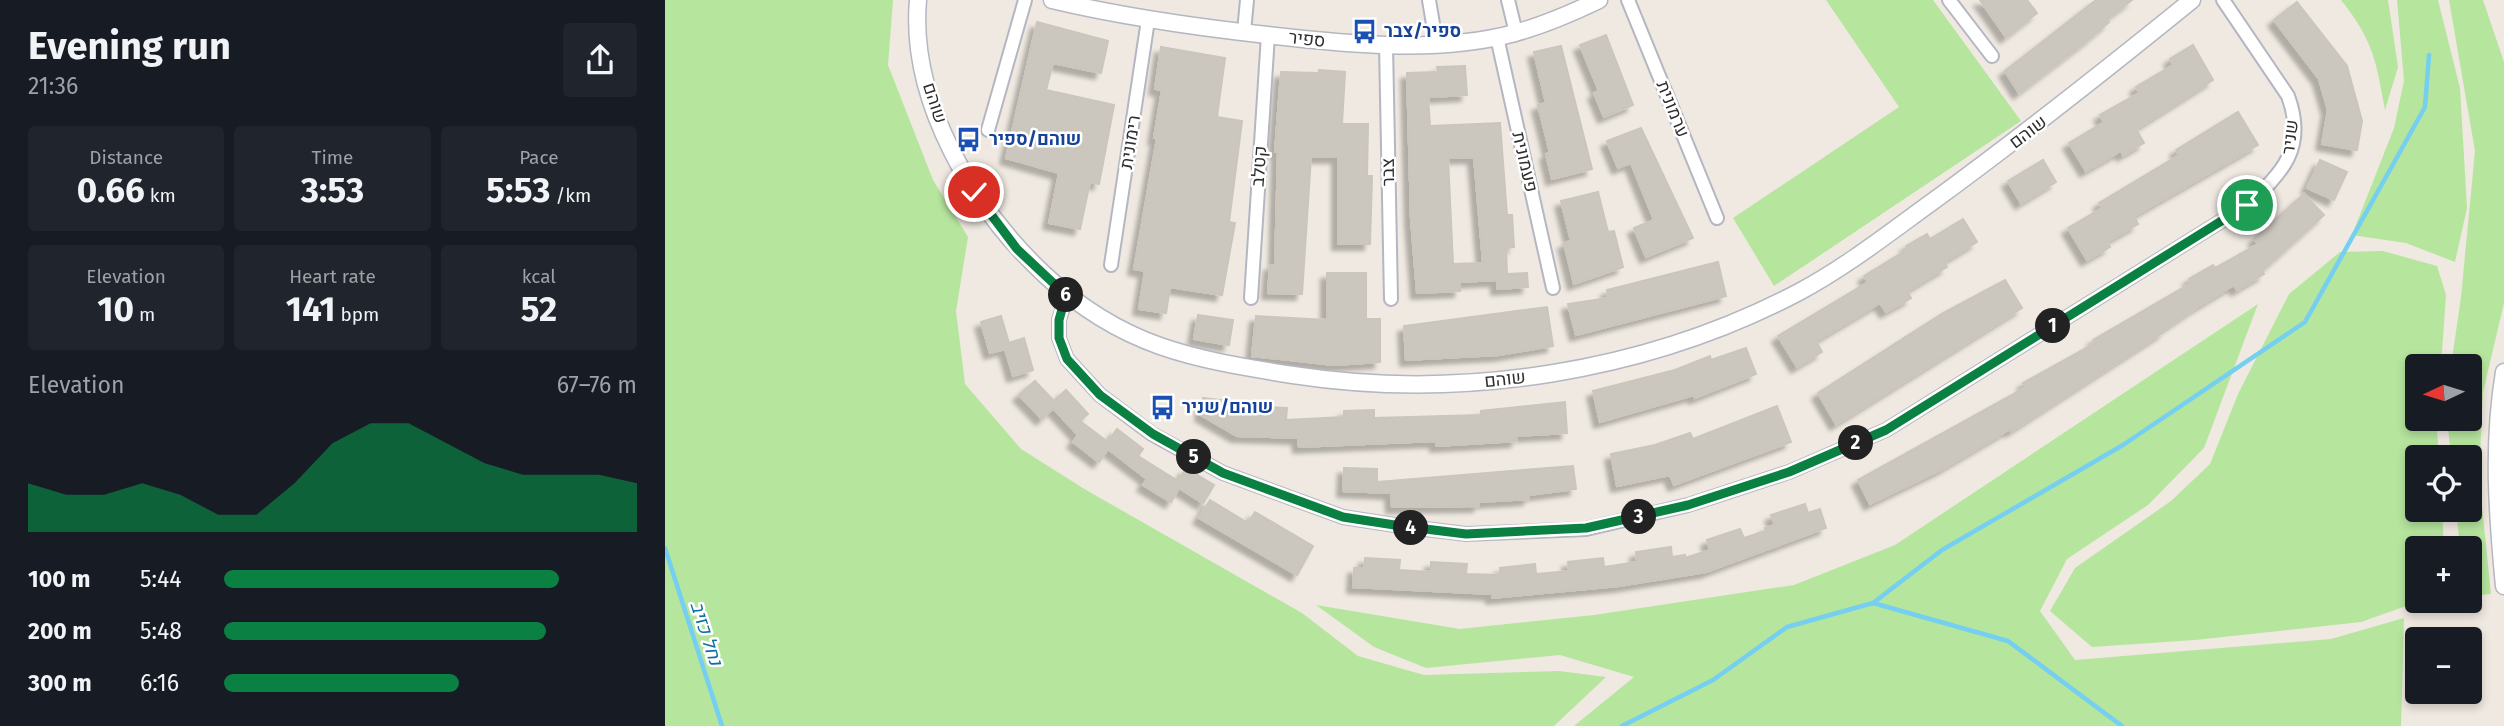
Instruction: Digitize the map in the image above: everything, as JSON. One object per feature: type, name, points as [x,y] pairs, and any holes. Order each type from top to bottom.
[{"type":"street","name":"שוהם","points":[[918,0],[917,16],[927,89],[947,141],[974,192],[1017,249],[1066,295],[1116,329],[1157,348],[1231,365],[1333,381],[1432,384],[1515,380],[1630,356],[1721,328],[1801,290],[1870,247],[2075,97],[2192,0]]},
{"type":"street","points":[[988,130],[1025,0]]},
{"type":"street","name":"ספיר","points":[[1052,0],[1085,4],[1148,20],[1268,35],[1386,45],[1497,37],[1516,33],[1599,0]]},
{"type":"street","points":[[1244,32],[1247,0]]},
{"type":"street","points":[[1429,0],[1436,42]]},
{"type":"street","points":[[1508,0],[1516,33]]},
{"type":"street","name":"ערמונית","points":[[1628,0],[1717,218]]},
{"type":"street","points":[[1949,0],[1992,56]]},
{"type":"street","name":"שניר","points":[[1066,295],[1059,320],[1059,338],[1067,359],[1100,395],[1153,434],[1223,473],[1343,517],[1466,534],[1586,528],[1688,505],[1789,472],[1886,430],[2247,205],[2280,175],[2288,162],[2293,142],[2294,113],[2288,96],[2223,0]]},
{"type":"street","name":"רימונית","points":[[1111,265],[1148,20]]},
{"type":"street","name":"קטלב","points":[[1251,298],[1268,35]]},
{"type":"street","name":"פעמונית","points":[[1497,37],[1553,288]]},
{"type":"street","name":"צבר","points":[[1386,45],[1391,299]]},
{"type":"street","points":[[2504,372],[2495,454],[2504,586]]},
{"type":"green space","points":[[665,0],[893,0],[888,65],[933,180],[968,237],[956,311],[965,384],[1021,449],[1086,490],[1302,613],[1358,656],[1424,675],[1559,671],[1606,677],[1554,726],[665,726]]},
{"type":"green space","points":[[1826,0],[1933,0],[2021,121],[1774,286],[1733,218],[1899,107]]},
{"type":"green space","points":[[2341,0],[2388,0],[2398,67],[2385,110],[2372,51],[2360,27]]},
{"type":"green space","points":[[2397,0],[2438,0],[2460,88],[2467,208],[2455,262],[2406,243],[2352,235],[2394,128],[2404,81]]},
{"type":"green space","points":[[2449,0],[2483,0],[2504,62],[2504,303],[2483,392],[2482,413],[2482,354],[2453,354],[2475,151]]},
{"type":"green space","points":[[2383,251],[2437,266],[2446,295],[2442,354],[2405,354],[2405,431],[2437,431],[2438,445],[2405,445],[2405,522],[2443,522],[2443,536],[2405,536],[2405,606],[2361,622],[2195,640],[2092,647],[2050,611],[2075,568],[2171,501],[2210,464],[2238,394],[2289,294],[2340,252]]},
{"type":"green space","points":[[2258,304],[2204,448],[2148,505],[2067,559],[2040,611],[2075,660],[2331,639],[2404,618],[2401,726],[1574,726],[1634,677],[1560,655],[1426,668],[1374,647],[1316,605],[1460,629],[1594,615],[1794,585],[1895,545]]},
{"type":"green space","points":[[2448,431],[2481,431],[2481,445],[2450,445]]},
{"type":"green space","points":[[2482,506],[2491,594],[2482,595],[2482,536],[2459,536],[2457,522],[2482,522]]},
{"type":"building","points":[[1980,0],[2027,0],[2037,13],[2006,37]]},
{"type":"building","points":[[2096,0],[2132,0],[2107,19],[2109,22],[2088,40],[2019,93],[2005,71]]},
{"type":"building","points":[[2297,2],[2347,66],[2362,121],[2357,150],[2322,144],[2328,110],[2319,79],[2274,20]]},
{"type":"building","points":[[1037,22],[1108,41],[1101,73],[1053,63],[1046,90],[1114,105],[1099,184],[1090,182],[1080,229],[1049,223],[1059,173],[1006,158]]},
{"type":"building","points":[[1606,35],[1633,105],[1604,117],[1594,93],[1599,91],[1580,45]]},
{"type":"building","points":[[2193,45],[2213,80],[2136,129],[2144,143],[2123,155],[2121,151],[2086,171],[2069,143],[2104,122],[2100,115],[2139,93],[2136,87],[2173,65],[2170,59]]},
{"type":"building","points":[[1561,46],[1592,169],[1552,179],[1546,154],[1550,153],[1538,105],[1546,103],[1534,52]]},
{"type":"building","points":[[1161,47],[1225,58],[1217,117],[1242,121],[1229,222],[1235,223],[1222,295],[1170,287],[1166,313],[1139,309],[1145,271],[1134,269],[1157,138],[1154,138],[1162,90],[1155,89]]},
{"type":"building","points":[[1465,66],[1467,95],[1428,97],[1430,126],[1500,123],[1507,215],[1512,215],[1514,247],[1506,248],[1507,274],[1527,273],[1528,287],[1497,289],[1497,280],[1460,282],[1460,291],[1417,293],[1411,219],[1407,73],[1438,72],[1437,67]],"holes":[[[1474,157],[1483,263],[1453,264],[1448,158]]]},
{"type":"building","points":[[1319,70],[1345,72],[1342,124],[1368,124],[1367,176],[1372,176],[1370,244],[1338,244],[1338,157],[1311,157],[1302,294],[1268,293],[1270,265],[1275,265],[1278,152],[1275,152],[1281,72],[1319,73]]},
{"type":"building","points":[[2238,112],[2258,145],[2134,216],[2138,224],[2107,242],[2110,247],[2087,260],[2068,228],[2102,208],[2099,203],[2179,155],[2176,150]]},
{"type":"building","points":[[1641,128],[1693,238],[1646,257],[1634,228],[1654,220],[1631,163],[1618,168],[1607,141]]},
{"type":"building","points":[[2043,160],[2056,182],[2021,203],[2008,181]]},
{"type":"building","points":[[2320,160],[2347,172],[2334,200],[2307,188]]},
{"type":"building","points":[[1598,192],[1608,232],[1614,231],[1623,267],[1574,284],[1564,243],[1571,241],[1561,201]]},
{"type":"building","points":[[2304,194],[2324,215],[2262,271],[2264,274],[2237,290],[2234,285],[2194,309],[2163,330],[2164,332],[2011,431],[2010,429],[1942,469],[1870,504],[1858,480],[2026,387],[2023,383],[2095,343],[2093,340],[2191,283],[2189,279],[2258,244],[2254,239]]},
{"type":"building","points":[[1963,219],[1977,242],[1944,262],[1947,267],[1907,291],[1911,298],[1886,312],[1880,303],[1816,341],[1822,352],[1797,367],[1778,336],[1868,282],[1864,276],[1908,249],[1906,246],[1927,234],[1930,239]]},
{"type":"building","points":[[1718,262],[1726,296],[1576,335],[1568,304],[1608,298],[1607,290]]},
{"type":"building","points":[[1327,273],[1366,273],[1366,319],[1380,319],[1380,362],[1334,365],[1252,356],[1256,316],[1327,320]]},
{"type":"building","points":[[2005,280],[2022,308],[1836,424],[1818,393],[1943,313]]},
{"type":"building","points":[[1547,307],[1553,346],[1499,355],[1406,360],[1404,326]]},
{"type":"building","points":[[1198,315],[1233,320],[1229,345],[1194,339]]},
{"type":"building","points":[[1001,316],[1009,343],[1024,338],[1033,370],[1013,376],[1005,349],[990,353],[981,322]]},
{"type":"building","points":[[1746,348],[1756,374],[1695,398],[1694,395],[1600,422],[1593,391]]},
{"type":"building","points":[[1035,381],[1054,401],[1066,390],[1088,414],[1080,421],[1108,442],[1117,429],[1143,449],[1138,456],[1178,481],[1186,468],[1214,485],[1203,503],[1179,488],[1171,502],[1143,485],[1147,479],[1108,449],[1099,462],[1073,442],[1078,435],[1053,408],[1042,419],[1019,395]]},
{"type":"building","points":[[1203,398],[1238,402],[1237,406],[1287,408],[1286,420],[1344,417],[1344,411],[1374,410],[1374,418],[1481,415],[1481,411],[1565,402],[1567,433],[1516,436],[1517,441],[1436,446],[1436,441],[1299,447],[1298,438],[1237,436],[1201,415]]},
{"type":"building","points":[[1777,406],[1791,442],[1674,485],[1670,475],[1617,486],[1611,454],[1655,445],[1690,433],[1693,439]]},
{"type":"building","points":[[1573,466],[1576,489],[1529,495],[1529,499],[1479,502],[1479,506],[1392,507],[1391,493],[1343,491],[1344,468],[1377,469],[1377,482]]},
{"type":"building","points":[[1210,500],[1248,523],[1255,512],[1313,546],[1297,575],[1199,518]]},
{"type":"building","points":[[1805,504],[1808,513],[1820,509],[1826,528],[1706,572],[1619,586],[1492,598],[1492,594],[1353,587],[1354,568],[1364,568],[1365,558],[1400,560],[1399,570],[1431,572],[1431,562],[1467,564],[1466,574],[1500,575],[1500,568],[1535,564],[1536,574],[1569,571],[1568,562],[1603,558],[1604,567],[1637,562],[1636,552],[1671,547],[1672,557],[1685,555],[1685,558],[1710,550],[1707,540],[1740,529],[1744,538],[1766,531],[1765,528],[1775,525],[1771,515]]},
{"type":"waterway","points":[[1622,726],[1713,680],[1787,627],[1873,603],[1942,550],[2123,445],[2305,322],[2425,107],[2429,55]]},
{"type":"waterway","name":"נחל כזיב","points":[[665,548],[722,726]]},
{"type":"waterway","points":[[1873,603],[2008,641],[2122,726]]},
{"type":"place","name":"ספיר/צבר","points":[[1364,31]]},
{"type":"place","name":"שוהם/ספיר","points":[[969,139]]},
{"type":"place","name":"שוהם/שניר","points":[[1162,407]]},
{"type":"route","points":[[974,192],[1017,249],[1066,295],[1059,320],[1059,338],[1067,359],[1100,395],[1153,434],[1223,473],[1343,517],[1466,534],[1586,528],[1688,505],[1789,472],[1886,430],[2247,205]]}]
